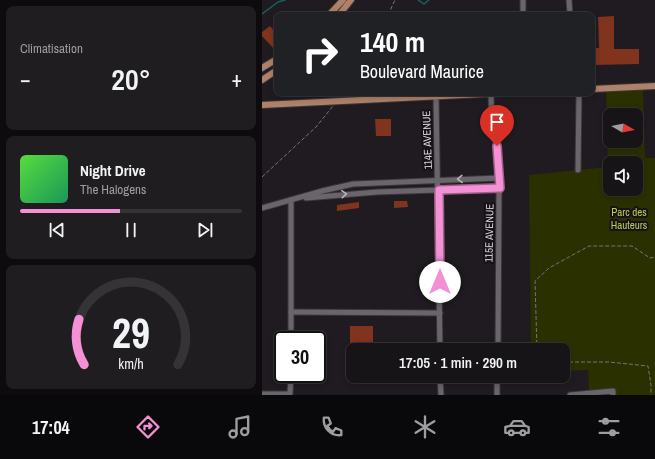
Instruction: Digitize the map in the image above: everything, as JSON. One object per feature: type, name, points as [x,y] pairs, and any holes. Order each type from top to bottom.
[{"type":"main road","points":[[332,12],[343,0]]},
{"type":"main road","points":[[341,12],[351,0]]},
{"type":"main road","points":[[262,68],[274,61]]},
{"type":"main road","points":[[262,80],[274,72]]},
{"type":"main road","points":[[595,89],[655,86]]},
{"type":"main road","points":[[264,104],[412,96],[454,96]]},
{"type":"street","points":[[523,0],[523,12]]},
{"type":"street","points":[[569,0],[570,12]]},
{"type":"street","name":"115E AVENUE","points":[[491,96],[492,131],[497,146],[500,188],[498,343]]},
{"type":"street","points":[[578,170],[579,96]]},
{"type":"street","name":"114E AVENUE","points":[[436,97],[439,180],[440,343]]},
{"type":"street","points":[[262,208],[353,184],[499,178]]},
{"type":"street","points":[[384,191],[385,182]]},
{"type":"street","points":[[291,200],[384,191],[500,188]]},
{"type":"street","points":[[291,200],[291,331]]},
{"type":"street","points":[[291,312],[440,313]]},
{"type":"street","points":[[262,394],[290,394],[290,383]]},
{"type":"street","points":[[440,383],[441,395]]},
{"type":"street","points":[[497,383],[497,395]]},
{"type":"street","points":[[570,395],[613,393]]},
{"type":"path","points":[[389,12],[395,0]]},
{"type":"path","points":[[262,177],[316,127],[335,104]]},
{"type":"path","points":[[537,343],[535,281],[550,268],[589,246],[632,246],[650,258],[655,257]]},
{"type":"path","points":[[570,362],[609,362],[648,366],[651,395]]},
{"type":"green space","name":"Parc des Hauteurs","points":[[643,88],[645,158],[655,158],[655,395],[614,395],[614,390],[589,391],[588,370],[570,371],[570,343],[531,343],[529,175],[603,168],[603,196],[643,196],[643,156],[608,156],[608,148],[643,148],[643,108],[606,108],[606,89]]},
{"type":"building","points":[[614,16],[614,49],[639,49],[639,64],[595,65],[595,48],[599,48],[598,17]]},
{"type":"building","points":[[270,26],[274,31],[274,49],[262,36],[262,32]]},
{"type":"building","points":[[375,119],[391,119],[391,136],[376,136]]},
{"type":"building","points":[[394,201],[407,201],[408,207],[394,208]]},
{"type":"building","points":[[359,202],[359,208],[337,211],[337,205]]},
{"type":"building","points":[[350,326],[373,326],[373,343],[350,343]]},
{"type":"waterway","points":[[262,14],[278,2],[285,0]]},
{"type":"waterway","points":[[418,0],[424,4],[429,0]]},
{"type":"route","points":[[440,282],[439,190],[500,188],[497,146]]}]
